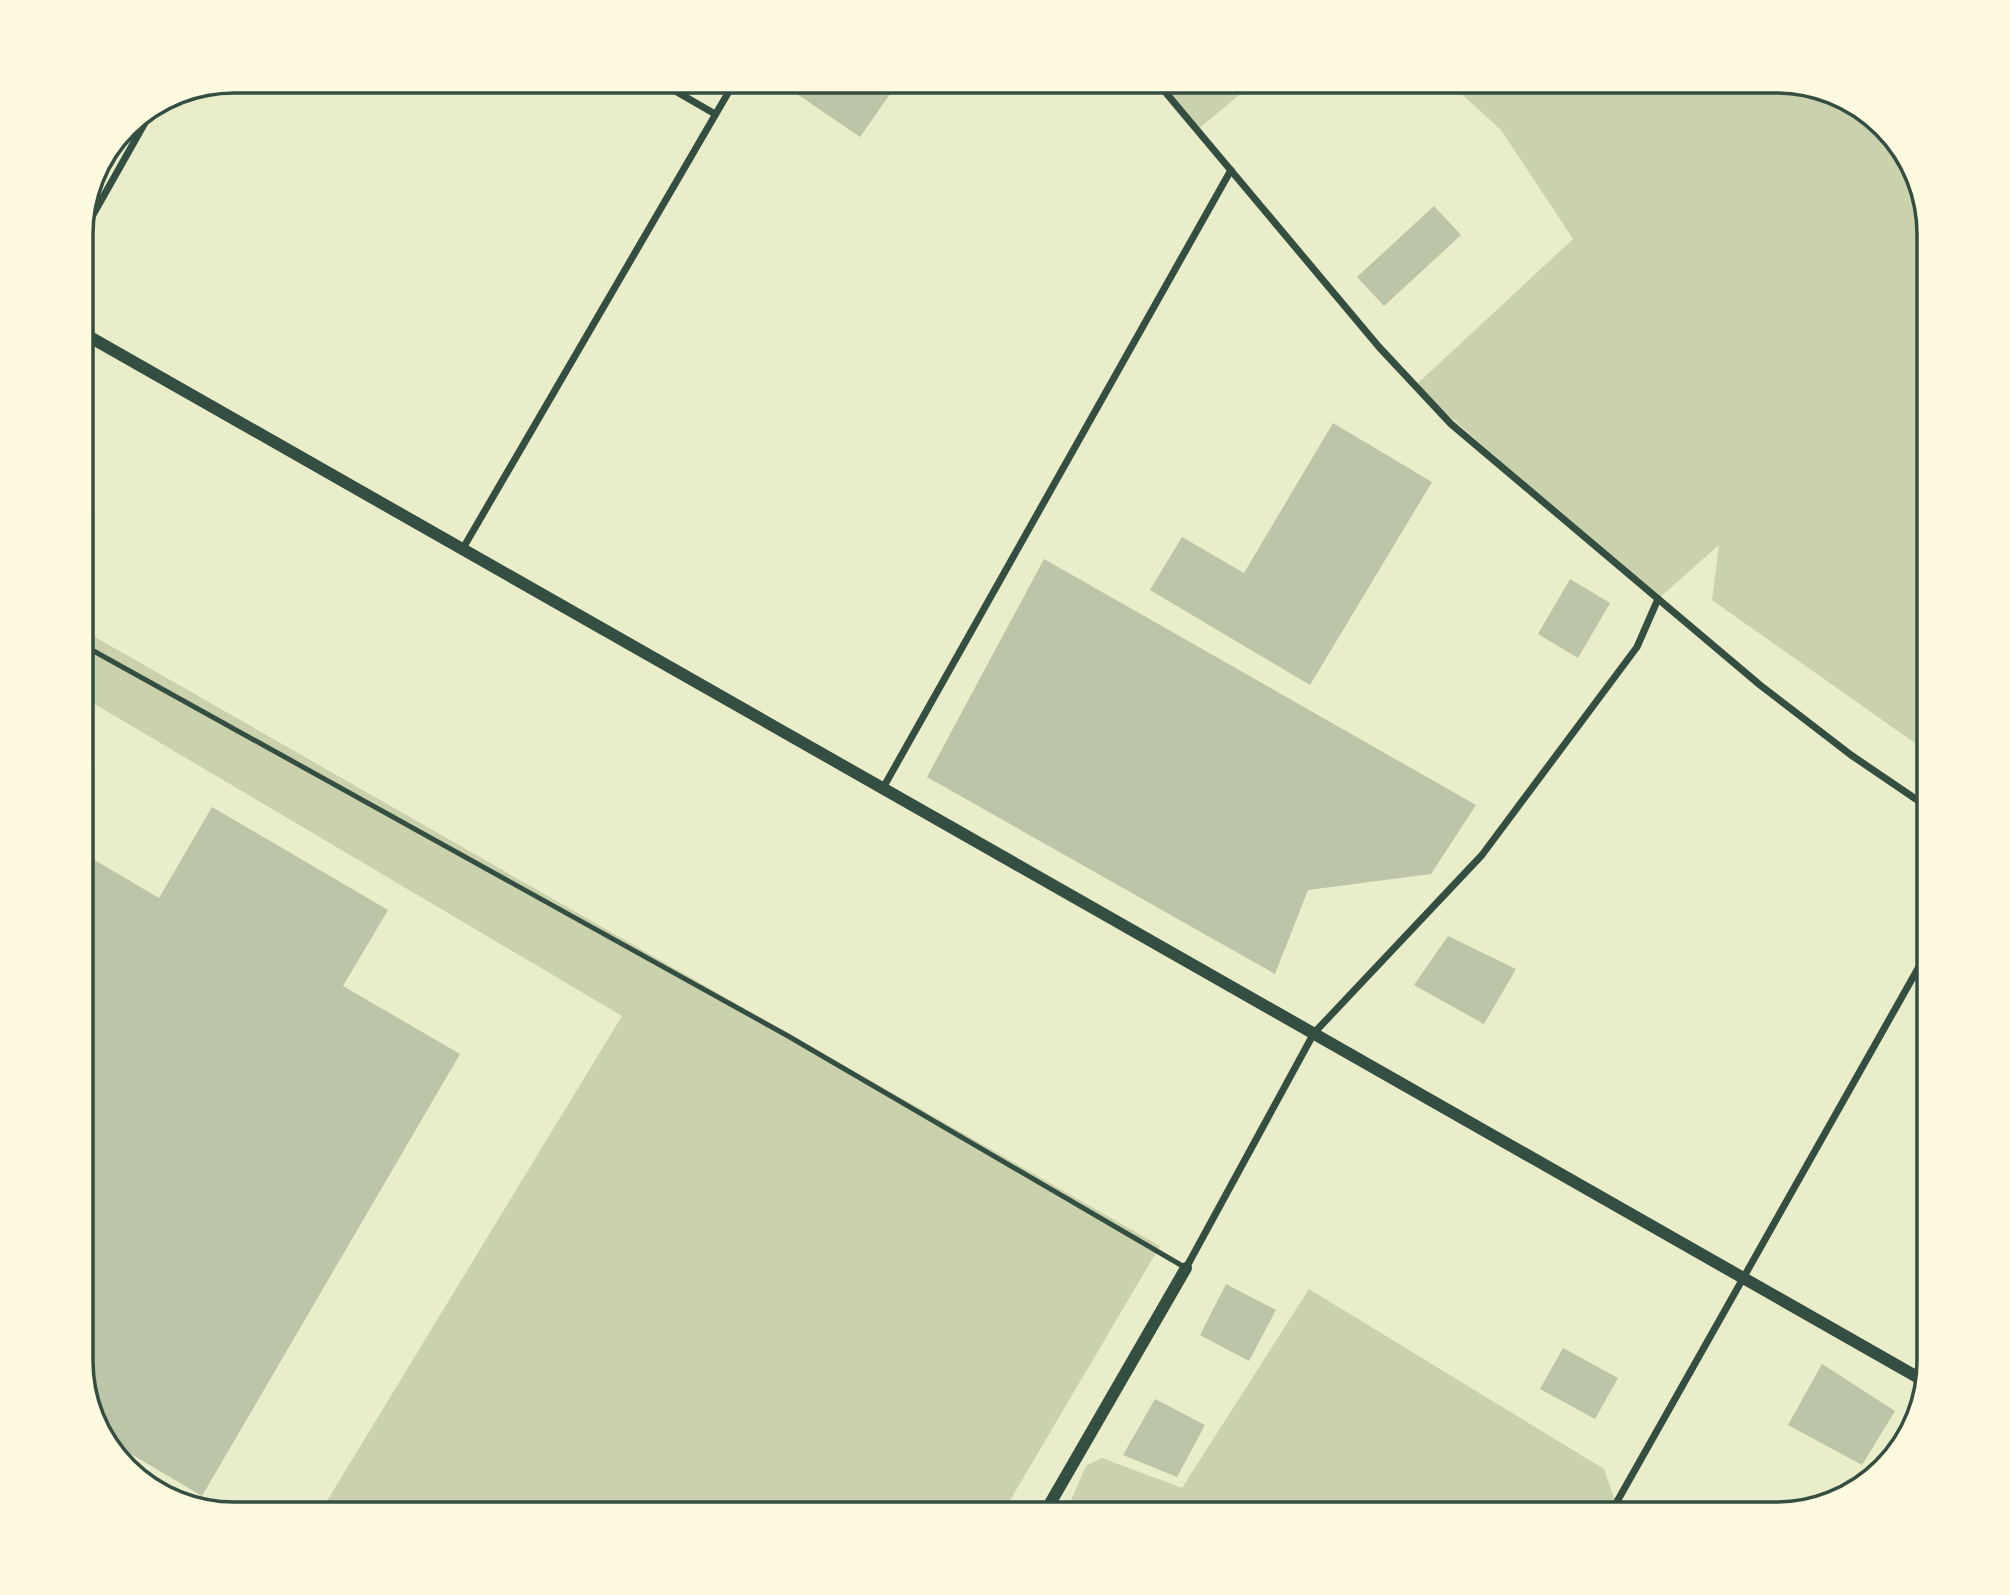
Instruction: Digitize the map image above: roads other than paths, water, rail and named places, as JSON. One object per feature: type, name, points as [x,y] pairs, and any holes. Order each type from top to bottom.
[{"type":"street","points":[[680,93],[715,114]]},
{"type":"street","points":[[462,550],[727,93]]},
{"type":"street","points":[[1167,93],[1379,347],[1451,424],[1760,685],[1851,755],[1917,798]]},
{"type":"street","points":[[95,212],[143,126]]},
{"type":"street","points":[[883,788],[1231,170]]},
{"type":"street","points":[[93,339],[1916,1377]]},
{"type":"street","points":[[1051,1502],[1186,1268],[1314,1033],[1482,855],[1637,647],[1658,599]]},
{"type":"street","points":[[1617,1502],[1917,972]]},
{"type":"lane","points":[[93,651],[775,1029],[1186,1268]]}]
